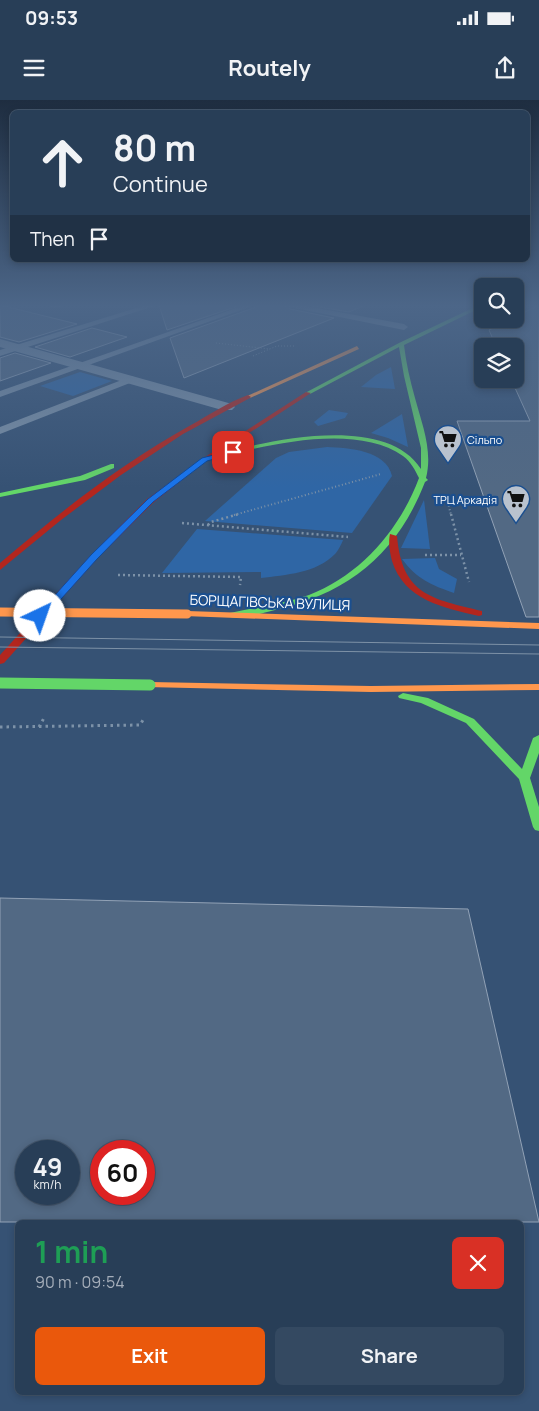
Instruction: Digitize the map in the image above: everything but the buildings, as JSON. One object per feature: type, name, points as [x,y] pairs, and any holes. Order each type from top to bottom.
[{"type":"main road","points":[[0,495],[82,478],[162,443],[227,407],[317,366]]},
{"type":"main road","points":[[0,661],[94,557],[143,508],[204,460],[303,396],[359,366]]},
{"type":"main road","points":[[234,615],[282,607],[320,594],[346,582],[367,566],[393,536],[424,480],[426,453],[403,366]]},
{"type":"main road","points":[[204,460],[292,437],[323,434],[382,444],[406,454],[416,465],[424,480]]},
{"type":"main road","points":[[0,567],[40,531],[95,489],[162,443]]},
{"type":"main road","points":[[393,536],[394,561],[409,586],[454,608],[539,625]]},
{"type":"main road","name":"БОРЩАГІВСЬКА ВУЛИЦЯ","points":[[0,612],[234,615],[539,625]]},
{"type":"main road","points":[[0,682],[371,689],[539,687]]},
{"type":"main road","points":[[371,689],[424,700],[470,721],[524,778],[539,827]]},
{"type":"main road","points":[[524,778],[539,738]]},
{"type":"street","points":[[85,366],[227,407]]},
{"type":"lane","points":[[0,394],[78,366]]},
{"type":"lane","points":[[0,431],[132,380]]},
{"type":"path","points":[[208,525],[211,522],[381,474]]},
{"type":"path","points":[[182,523],[348,537]]},
{"type":"path","points":[[425,555],[461,555]]},
{"type":"path","points":[[118,575],[241,577],[240,585]]},
{"type":"path","points":[[0,727],[140,725]]},
{"type":"shaded area","points":[[391,367],[395,389],[361,387],[376,375]]},
{"type":"shaded area","points":[[80,372],[112,381],[73,396],[40,386]]},
{"type":"shaded area","points":[[329,410],[348,413],[345,418],[318,426],[314,422]]},
{"type":"shaded area","points":[[402,414],[408,447],[371,433]]},
{"type":"shaded area","points":[[327,447],[346,448],[375,456],[388,467],[392,476],[352,533],[205,521],[276,458],[289,452]]},
{"type":"shaded area","points":[[424,500],[430,549],[401,548]]},
{"type":"shaded area","points":[[197,529],[343,540],[336,553],[328,560],[310,569],[290,574],[261,578],[261,572],[162,573]]},
{"type":"shaded area","points":[[435,558],[439,569],[457,579],[454,593],[425,580],[413,572],[402,559]]},
{"type":"tram line","points":[[0,637],[539,645]]},
{"type":"tram line","points":[[0,647],[539,654]]},
{"type":"traffic: fast","points":[[308,393],[359,366]]},
{"type":"traffic: fast","points":[[233,615],[288,604],[334,587],[354,574],[373,557],[390,537],[417,491],[426,463],[426,455],[404,366]]},
{"type":"traffic: fast","points":[[232,452],[300,438],[352,438],[379,443],[409,457],[424,480]]},
{"type":"traffic: fast","points":[[0,495],[82,478],[111,466]]},
{"type":"traffic: fast","points":[[0,683],[150,685]]},
{"type":"traffic: fast","points":[[403,696],[424,700],[470,721],[524,778],[539,827]]},
{"type":"traffic: fast","points":[[524,778],[539,738]]},
{"type":"traffic: slow","points":[[248,397],[317,366]]},
{"type":"traffic: slow","points":[[0,612],[187,614]]},
{"type":"traffic: slow","points":[[187,614],[539,626]]},
{"type":"traffic: slow","points":[[150,685],[371,689],[539,687]]},
{"type":"traffic: jam","points":[[0,661],[94,557],[150,501],[204,460],[308,393]]},
{"type":"traffic: jam","points":[[0,567],[59,518],[118,473],[181,433],[248,397]]},
{"type":"traffic: jam","points":[[393,536],[394,555],[399,570],[407,582],[418,592],[446,605],[479,613]]},
{"type":"place","name":"Сільпо","points":[[448,463]]},
{"type":"place","name":"ТРЦ Аркадія","points":[[516,523]]},
{"type":"route","points":[[40,616],[94,557],[150,501],[204,460],[233,452]]}]
